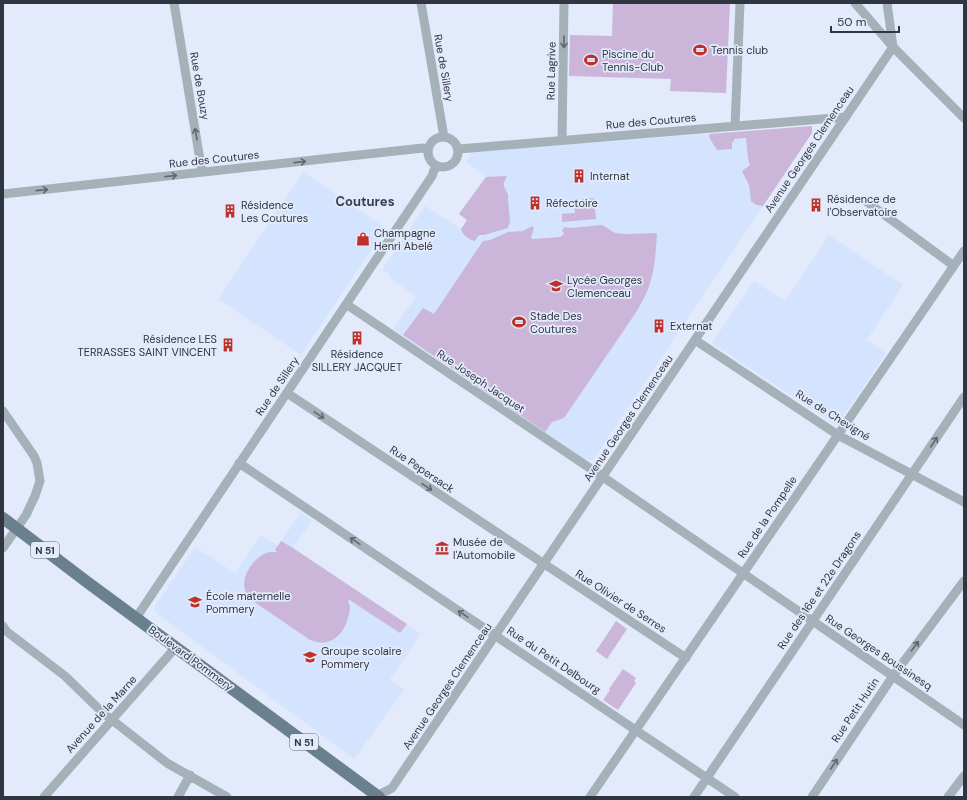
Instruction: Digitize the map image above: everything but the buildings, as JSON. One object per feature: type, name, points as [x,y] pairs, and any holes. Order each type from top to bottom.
[{"type":"main road","name":"Boulevard Pommery","points":[[3,518],[377,797]]},
{"type":"street","name":"Rue de Bouzy","points":[[174,3],[202,172]]},
{"type":"street","name":"Rue de Sillery","points":[[421,3],[444,137]]},
{"type":"street","name":"Rue Lagrive","points":[[562,140],[564,3]]},
{"type":"street","points":[[735,126],[740,3]]},
{"type":"street","points":[[855,3],[893,47],[964,118]]},
{"type":"street","points":[[887,3],[893,47]]},
{"type":"street","name":"Avenue Georges Clemenceau","points":[[377,797],[392,788],[893,47]]},
{"type":"street","name":"Rue des Coutures","points":[[459,149],[846,117]]},
{"type":"street","points":[[444,137],[453,140],[459,149],[458,158],[447,167],[433,164],[428,155],[430,145],[435,139],[444,137]]},
{"type":"street","name":"Rue des Coutures","points":[[3,194],[423,148],[428,150]]},
{"type":"street","name":"Rue de Sillery","points":[[136,618],[438,166]]},
{"type":"street","points":[[867,202],[954,266]]},
{"type":"street","name":"Rue de la Pompelle","points":[[590,797],[964,251]]},
{"type":"street","name":"Rue Joseph Jacquet","points":[[346,304],[603,477]]},
{"type":"street","name":"Rue de Chevigné","points":[[695,340],[838,435],[964,502]]},
{"type":"street","name":"Rue Pepersack","points":[[287,393],[544,564]]},
{"type":"street","name":"Rue des 16e et 22e Dragons","points":[[694,797],[964,397]]},
{"type":"street","points":[[3,411],[34,456],[37,463],[40,481],[36,496],[26,515],[3,548]]},
{"type":"street","name":"Rue du Petit Delbourg","points":[[240,464],[735,797]]},
{"type":"street","name":"Rue Georges Boussinesq","points":[[603,477],[964,725]]},
{"type":"street","name":"Rue Olivier de Serres","points":[[544,564],[686,658]]},
{"type":"street","name":"Rue Petit Hutin","points":[[812,797],[893,676],[964,581]]},
{"type":"street","points":[[4,631],[65,676],[102,712],[168,763],[227,797]]},
{"type":"street","name":"Avenue de la Marne","points":[[44,797],[115,722],[176,647]]},
{"type":"street","points":[[178,797],[190,775]]},
{"type":"street","points":[[948,797],[964,776]]},
{"type":"shaded area","name":"Tennis club","points":[[613,3],[730,3],[726,93],[670,91],[671,79],[569,76],[570,35],[612,36]]},
{"type":"shaded area","name":"Lycée Georges Clemenceau","points":[[812,126],[812,133],[593,460],[586,460],[394,330],[415,298],[414,295],[390,278],[391,276],[382,270],[425,206],[461,229],[467,220],[459,214],[486,177],[466,162],[472,152]]},
{"type":"shaded area","points":[[812,126],[812,133],[763,206],[756,205],[751,201],[749,185],[742,171],[750,165],[746,138],[734,139],[734,142],[732,142],[732,149],[717,150],[710,139],[709,134]]},
{"type":"shaded area","points":[[303,172],[386,228],[301,355],[218,299]]},
{"type":"shaded area","points":[[507,176],[504,185],[508,195],[510,221],[508,228],[480,235],[475,241],[468,238],[464,235],[461,229],[467,220],[459,214],[486,177]]},
{"type":"shaded area","points":[[594,198],[596,219],[562,222],[562,214],[575,213],[574,203],[581,203],[581,199]]},
{"type":"shaded area","points":[[602,225],[615,233],[657,234],[652,277],[646,295],[635,314],[564,418],[552,422],[545,432],[403,335],[423,308],[434,314],[483,241],[490,240],[508,232],[523,231],[532,226],[534,228],[531,238],[533,239],[560,237],[564,234],[562,230],[565,227],[570,228]]},
{"type":"shaded area","points":[[829,235],[903,285],[867,340],[886,353],[837,426],[712,343],[754,281],[785,301]]},
{"type":"shaded area","name":"Groupe scolaire Pommery","points":[[301,512],[312,520],[293,548],[421,634],[390,679],[404,690],[354,759],[155,612],[155,606],[195,547],[235,573],[261,535],[278,546]]},
{"type":"shaded area","points":[[281,541],[407,624],[400,633],[348,599],[350,611],[341,633],[333,640],[328,642],[322,643],[310,640],[250,599],[245,590],[245,578],[250,566],[259,557],[270,552],[277,552],[275,550]]},
{"type":"shaded area","points":[[616,621],[627,629],[607,659],[596,651]]},
{"type":"shaded area","points":[[623,669],[636,678],[634,681],[636,683],[618,710],[603,700]]},
{"type":"place","name":"Tennis club","points":[[700,50]]},
{"type":"place","name":"Piscine du Tennis-Club","points":[[591,60]]},
{"type":"place","name":"Internat","points":[[579,176]]},
{"type":"place","name":"Réfectoire","points":[[535,203]]},
{"type":"place","name":"Résidence de l'Observatoire","points":[[816,205]]},
{"type":"place","name":"Résidence Les Coutures","points":[[230,211]]},
{"type":"place","name":"Champagne Henri Abelé","points":[[363,239]]},
{"type":"place","name":"Lycée Georges Clemenceau","points":[[556,286]]},
{"type":"place","name":"Stade Des Coutures","points":[[519,322]]},
{"type":"place","name":"Externat","points":[[659,326]]},
{"type":"place","name":"Résidence SILLERY JACQUET","points":[[357,338]]},
{"type":"place","name":"Résidence LES TERRASSES SAINT VINCENT","points":[[228,345]]},
{"type":"place","name":"Musée de l'Automobile","points":[[442,548]]},
{"type":"place","name":"École maternelle Pommery","points":[[195,602]]},
{"type":"place","name":"Groupe scolaire Pommery","points":[[310,657]]},
{"type":"district","name":"Coutures","points":[[365,201]]}]
